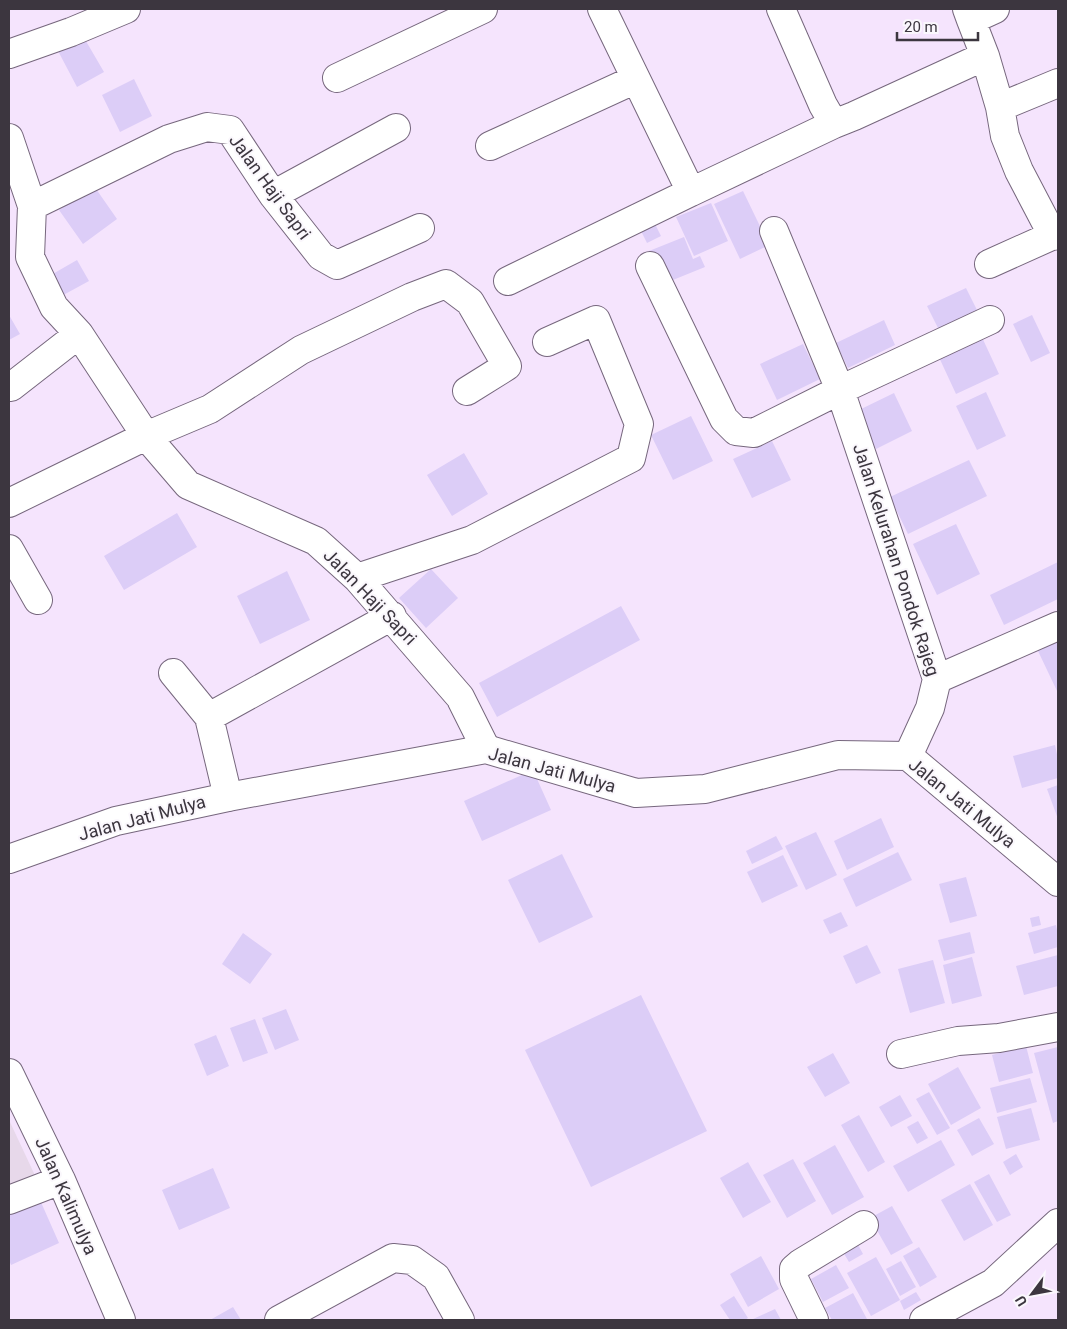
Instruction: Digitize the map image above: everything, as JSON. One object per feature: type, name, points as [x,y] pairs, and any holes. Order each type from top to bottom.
[{"type":"street","points":[[9,54],[126,9]]},
{"type":"street","points":[[337,78],[483,9]]},
{"type":"street","points":[[602,9],[691,192]]},
{"type":"street","points":[[781,9],[823,105],[834,124]]},
{"type":"street","points":[[988,264],[1056,234],[1020,171],[1005,136],[1000,107],[985,56],[969,15],[995,9]]},
{"type":"street","points":[[508,281],[834,124],[985,56]]},
{"type":"street","points":[[490,146],[636,79]]},
{"type":"street","points":[[1000,107],[1058,83]]},
{"type":"street","name":"Jalan Haji Sapri","points":[[32,206],[169,139],[207,127],[230,130],[273,195],[321,256],[337,265],[420,228]]},
{"type":"street","points":[[273,195],[396,128]]},
{"type":"street","name":"Jalan Haji Sapri","points":[[9,138],[32,206],[19,262],[54,307],[80,334],[146,436],[188,485],[316,541],[357,578],[392,616],[460,697],[486,749]]},
{"type":"street","name":"Jalan Kelurahan Pondok Rajeg","points":[[774,231],[840,390],[937,679],[930,708],[908,756]]},
{"type":"street","points":[[650,266],[724,419],[736,431],[754,433],[840,390],[990,320]]},
{"type":"street","points":[[9,503],[146,436],[210,409],[301,350],[412,297],[446,284],[470,302],[507,366],[467,391]]},
{"type":"street","points":[[357,578],[472,540],[632,458],[639,424],[596,320],[548,342]]},
{"type":"street","points":[[10,387],[80,334]]},
{"type":"street","points":[[9,549],[38,600]]},
{"type":"street","points":[[209,717],[392,616]]},
{"type":"street","points":[[937,679],[1058,626]]},
{"type":"street","points":[[173,674],[209,717],[228,796]]},
{"type":"street","name":"Jalan Jati Mulya","points":[[9,859],[116,821],[228,796],[486,749],[636,793],[705,789],[838,755],[908,756],[1058,882]]},
{"type":"street","points":[[901,1054],[958,1041],[999,1038],[1058,1027]]},
{"type":"street","name":"Jalan Kalimulya","points":[[9,1073],[61,1180],[121,1320]]},
{"type":"street","points":[[12,1192],[61,1180]]},
{"type":"street","points":[[924,1320],[993,1283],[1058,1223]]},
{"type":"street","points":[[814,1320],[794,1279],[794,1269],[864,1225]]},
{"type":"street","points":[[279,1320],[393,1258],[412,1260],[436,1278],[460,1320]]},
{"type":"shaded area","points":[[9,1120],[47,1201],[9,1218]]},
{"type":"building","points":[[83,36],[104,72],[77,87],[57,49]]},
{"type":"building","points":[[134,79],[152,116],[120,132],[102,95]]},
{"type":"building","points":[[94,186],[117,219],[83,244],[59,210]]},
{"type":"building","points":[[743,191],[769,245],[740,259],[714,204]]},
{"type":"building","points":[[711,203],[728,241],[694,256],[676,217]]},
{"type":"building","points":[[652,218],[661,236],[647,243],[638,225]]},
{"type":"building","points":[[684,237],[693,259],[700,256],[705,267],[663,284],[649,251]]},
{"type":"building","points":[[77,260],[89,281],[56,299],[44,279]]},
{"type":"building","points":[[966,288],[978,312],[939,330],[927,306]]},
{"type":"building","points":[[9,315],[20,334],[9,340]]},
{"type":"building","points":[[1032,315],[1050,353],[1031,362],[1013,324]]},
{"type":"building","points":[[884,320],[895,345],[848,368],[836,343]]},
{"type":"building","points":[[980,333],[999,374],[956,394],[937,353]]},
{"type":"building","points":[[803,344],[820,379],[777,400],[760,364]]},
{"type":"building","points":[[986,392],[1006,436],[977,450],[956,406]]},
{"type":"building","points":[[894,393],[912,431],[876,449],[857,411]]},
{"type":"building","points":[[691,416],[713,461],[673,480],[651,435]]},
{"type":"building","points":[[772,441],[791,480],[752,498],[733,459]]},
{"type":"building","points":[[464,453],[488,494],[452,516],[427,475]]},
{"type":"building","points":[[969,460],[987,496],[908,534],[890,497]]},
{"type":"building","points":[[177,513],[197,547],[124,590],[104,556]]},
{"type":"building","points":[[956,524],[980,574],[937,595],[913,544]]},
{"type":"building","points":[[1058,562],[1058,599],[1004,625],[990,595]]},
{"type":"building","points":[[431,569],[458,598],[426,628],[399,598]]},
{"type":"building","points":[[287,571],[310,620],[260,644],[237,596]]},
{"type":"building","points":[[621,606],[640,640],[497,717],[479,683]]},
{"type":"building","points":[[1058,641],[1058,693],[1038,651]]},
{"type":"building","points":[[1055,745],[1058,759],[1058,778],[1022,788],[1013,756]]},
{"type":"building","points":[[533,770],[551,810],[482,841],[464,801]]},
{"type":"building","points":[[1058,785],[1058,819],[1047,789]]},
{"type":"building","points":[[881,818],[894,847],[847,870],[834,841]]},
{"type":"building","points":[[816,832],[837,875],[806,890],[785,846]]},
{"type":"building","points":[[776,836],[783,849],[752,864],[746,851]]},
{"type":"building","points":[[898,852],[912,880],[856,907],[843,879]]},
{"type":"building","points":[[562,854],[593,917],[539,943],[508,880]]},
{"type":"building","points":[[783,855],[798,886],[762,903],[747,872]]},
{"type":"building","points":[[966,877],[977,916],[950,923],[939,884]]},
{"type":"building","points":[[841,912],[848,926],[830,934],[823,920]]},
{"type":"building","points":[[1039,916],[1041,925],[1032,927],[1030,918]]},
{"type":"building","points":[[1056,925],[1058,947],[1034,954],[1028,933]]},
{"type":"building","points":[[970,932],[975,953],[944,961],[938,940]]},
{"type":"building","points":[[243,933],[272,954],[250,984],[222,964]]},
{"type":"building","points":[[867,945],[881,973],[856,984],[843,956]]},
{"type":"building","points":[[1058,955],[1058,986],[1024,995],[1016,966]]},
{"type":"building","points":[[972,957],[982,996],[952,1004],[943,965]]},
{"type":"building","points":[[933,960],[945,1003],[910,1013],[898,969]]},
{"type":"building","points":[[641,995],[707,1131],[591,1187],[525,1050]]},
{"type":"building","points":[[286,1009],[299,1040],[275,1050],[262,1018]]},
{"type":"building","points":[[255,1019],[268,1053],[243,1062],[230,1028]]},
{"type":"building","points":[[216,1035],[229,1066],[207,1076],[194,1044]]},
{"type":"building","points":[[1026,1046],[1033,1073],[999,1082],[992,1055]]},
{"type":"building","points":[[1058,1047],[1058,1121],[1053,1123],[1034,1053]]},
{"type":"building","points":[[833,1053],[850,1083],[825,1097],[807,1067]]},
{"type":"building","points":[[958,1067],[981,1108],[951,1125],[928,1084]]},
{"type":"building","points":[[1030,1078],[1037,1102],[997,1113],[990,1088]]},
{"type":"building","points":[[929,1092],[950,1128],[937,1135],[916,1099]]},
{"type":"building","points":[[900,1095],[912,1116],[891,1127],[879,1107]]},
{"type":"building","points":[[1031,1108],[1040,1140],[1006,1149],[997,1117]]},
{"type":"building","points":[[859,1115],[885,1162],[868,1172],[841,1125]]},
{"type":"building","points":[[979,1118],[994,1144],[972,1156],[957,1130]]},
{"type":"building","points":[[918,1121],[928,1138],[917,1144],[907,1127]]},
{"type":"building","points":[[941,1140],[955,1165],[908,1192],[893,1166]]},
{"type":"building","points":[[835,1145],[864,1197],[832,1215],[803,1163]]},
{"type":"building","points":[[1016,1154],[1023,1167],[1010,1175],[1003,1162]]},
{"type":"building","points":[[793,1159],[816,1201],[787,1218],[763,1175]]},
{"type":"building","points":[[748,1162],[771,1202],[743,1218],[720,1178]]},
{"type":"building","points":[[213,1168],[230,1208],[179,1230],[162,1190]]},
{"type":"building","points":[[989,1174],[1011,1215],[997,1222],[974,1182]]},
{"type":"building","points":[[970,1184],[993,1225],[964,1241],[941,1200]]},
{"type":"building","points":[[40,1200],[59,1243],[11,1265],[9,1260],[9,1214]]},
{"type":"building","points":[[892,1206],[913,1243],[891,1255],[870,1218]]},
{"type":"building","points":[[855,1239],[863,1254],[849,1262],[840,1247]]},
{"type":"building","points":[[919,1247],[937,1277],[920,1287],[903,1256]]},
{"type":"building","points":[[761,1256],[779,1289],[748,1307],[730,1274]]},
{"type":"building","points":[[876,1257],[900,1300],[871,1316],[847,1273]]},
{"type":"building","points":[[901,1261],[916,1287],[900,1296],[886,1269]]},
{"type":"building","points":[[836,1265],[849,1288],[823,1302],[811,1279]]},
{"type":"building","points":[[916,1292],[921,1300],[904,1310],[900,1301]]},
{"type":"building","points":[[853,1293],[867,1319],[832,1320],[825,1308]]},
{"type":"building","points":[[734,1296],[748,1318],[745,1320],[730,1320],[720,1305]]},
{"type":"building","points":[[233,1307],[241,1320],[210,1320]]},
{"type":"building","points":[[775,1309],[781,1320],[751,1320]]}]
